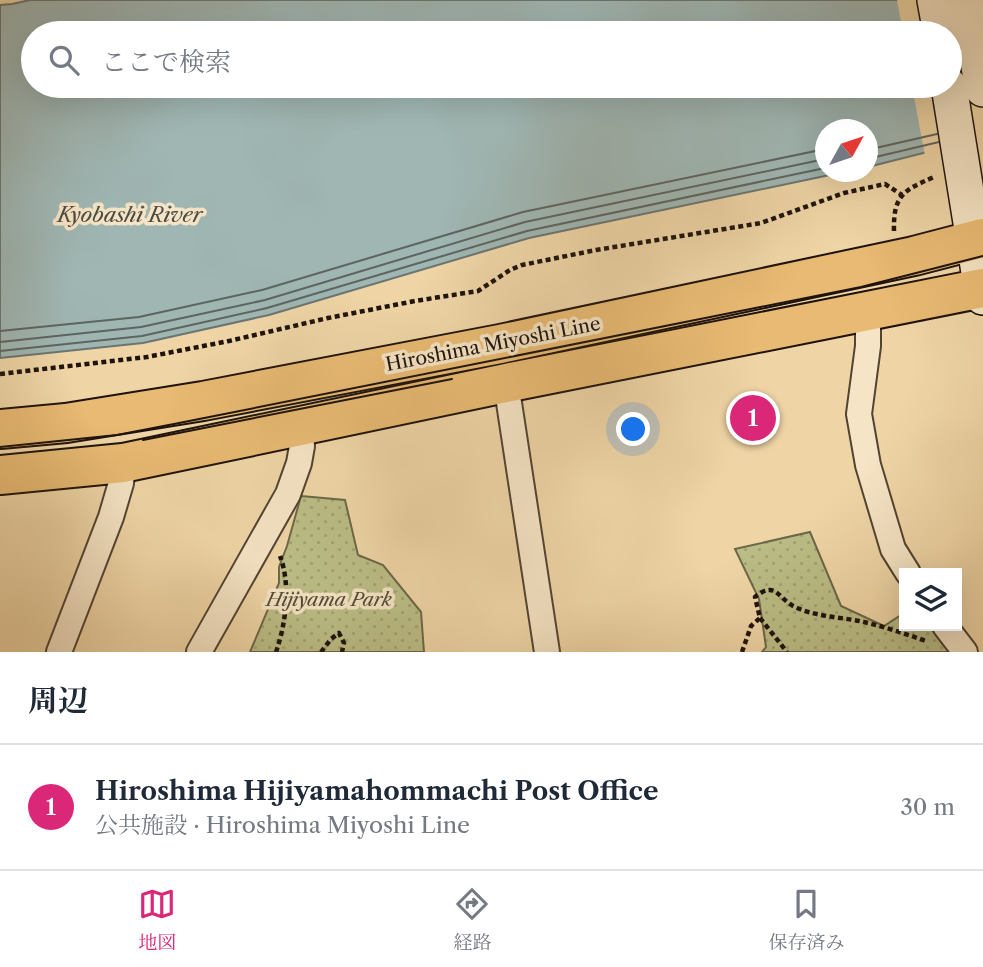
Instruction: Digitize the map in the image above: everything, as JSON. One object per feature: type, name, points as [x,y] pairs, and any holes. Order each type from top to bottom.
[{"type":"main road","name":"Hiroshima Miyoshi Line","points":[[0,429],[66,423],[203,401],[487,346],[902,259],[978,239]]},
{"type":"main road","points":[[0,475],[123,463],[506,383],[982,292]]},
{"type":"street","points":[[935,0],[939,21]]},
{"type":"street","points":[[967,0],[983,89]]},
{"type":"street","points":[[949,98],[947,165],[978,239],[982,292]]},
{"type":"street","points":[[868,312],[868,346],[859,414],[868,464],[893,549],[905,568]]},
{"type":"street","points":[[506,383],[547,652]]},
{"type":"street","points":[[199,652],[288,494],[302,446],[300,427]]},
{"type":"street","points":[[59,652],[111,517],[121,483],[123,463]]},
{"type":"street","points":[[949,631],[965,652]]},
{"type":"path","points":[[895,237],[894,216],[898,200],[911,187],[947,165]]},
{"type":"path","points":[[0,374],[147,357],[328,318],[478,291],[522,265],[761,223],[844,193],[885,184],[902,195]]},
{"type":"path","points":[[276,652],[285,612],[284,567]]},
{"type":"path","points":[[787,652],[760,618],[755,597],[764,590],[770,589],[796,607],[896,631]]},
{"type":"path","points":[[742,652],[751,626],[760,618]]},
{"type":"path","points":[[321,652],[339,633],[344,643],[342,652]]},
{"type":"green space","name":"Hijiyama Park","points":[[301,496],[345,500],[358,555],[383,565],[421,612],[424,652],[250,652],[279,583],[279,567]]},
{"type":"green space","points":[[810,532],[841,606],[884,626],[899,616],[899,631],[940,631],[956,652],[762,652],[766,647],[759,599],[735,549]]},
{"type":"water","name":"Kyobashi River","points":[[30,0],[983,0],[983,138],[878,164],[878,119],[815,119],[815,178],[529,238],[269,315],[143,343],[0,358],[0,5]]},
{"type":"pier","points":[[897,0],[983,0],[983,142],[925,156],[914,98],[962,98],[962,21],[901,21]]},
{"type":"tram line","points":[[0,447],[117,435],[174,424],[861,287],[983,256]]},
{"type":"tram line","points":[[143,440],[452,379]]},
{"type":"place","name":"Hiroshima Hijiyamahommachi Post Office","points":[[753,418]]}]
